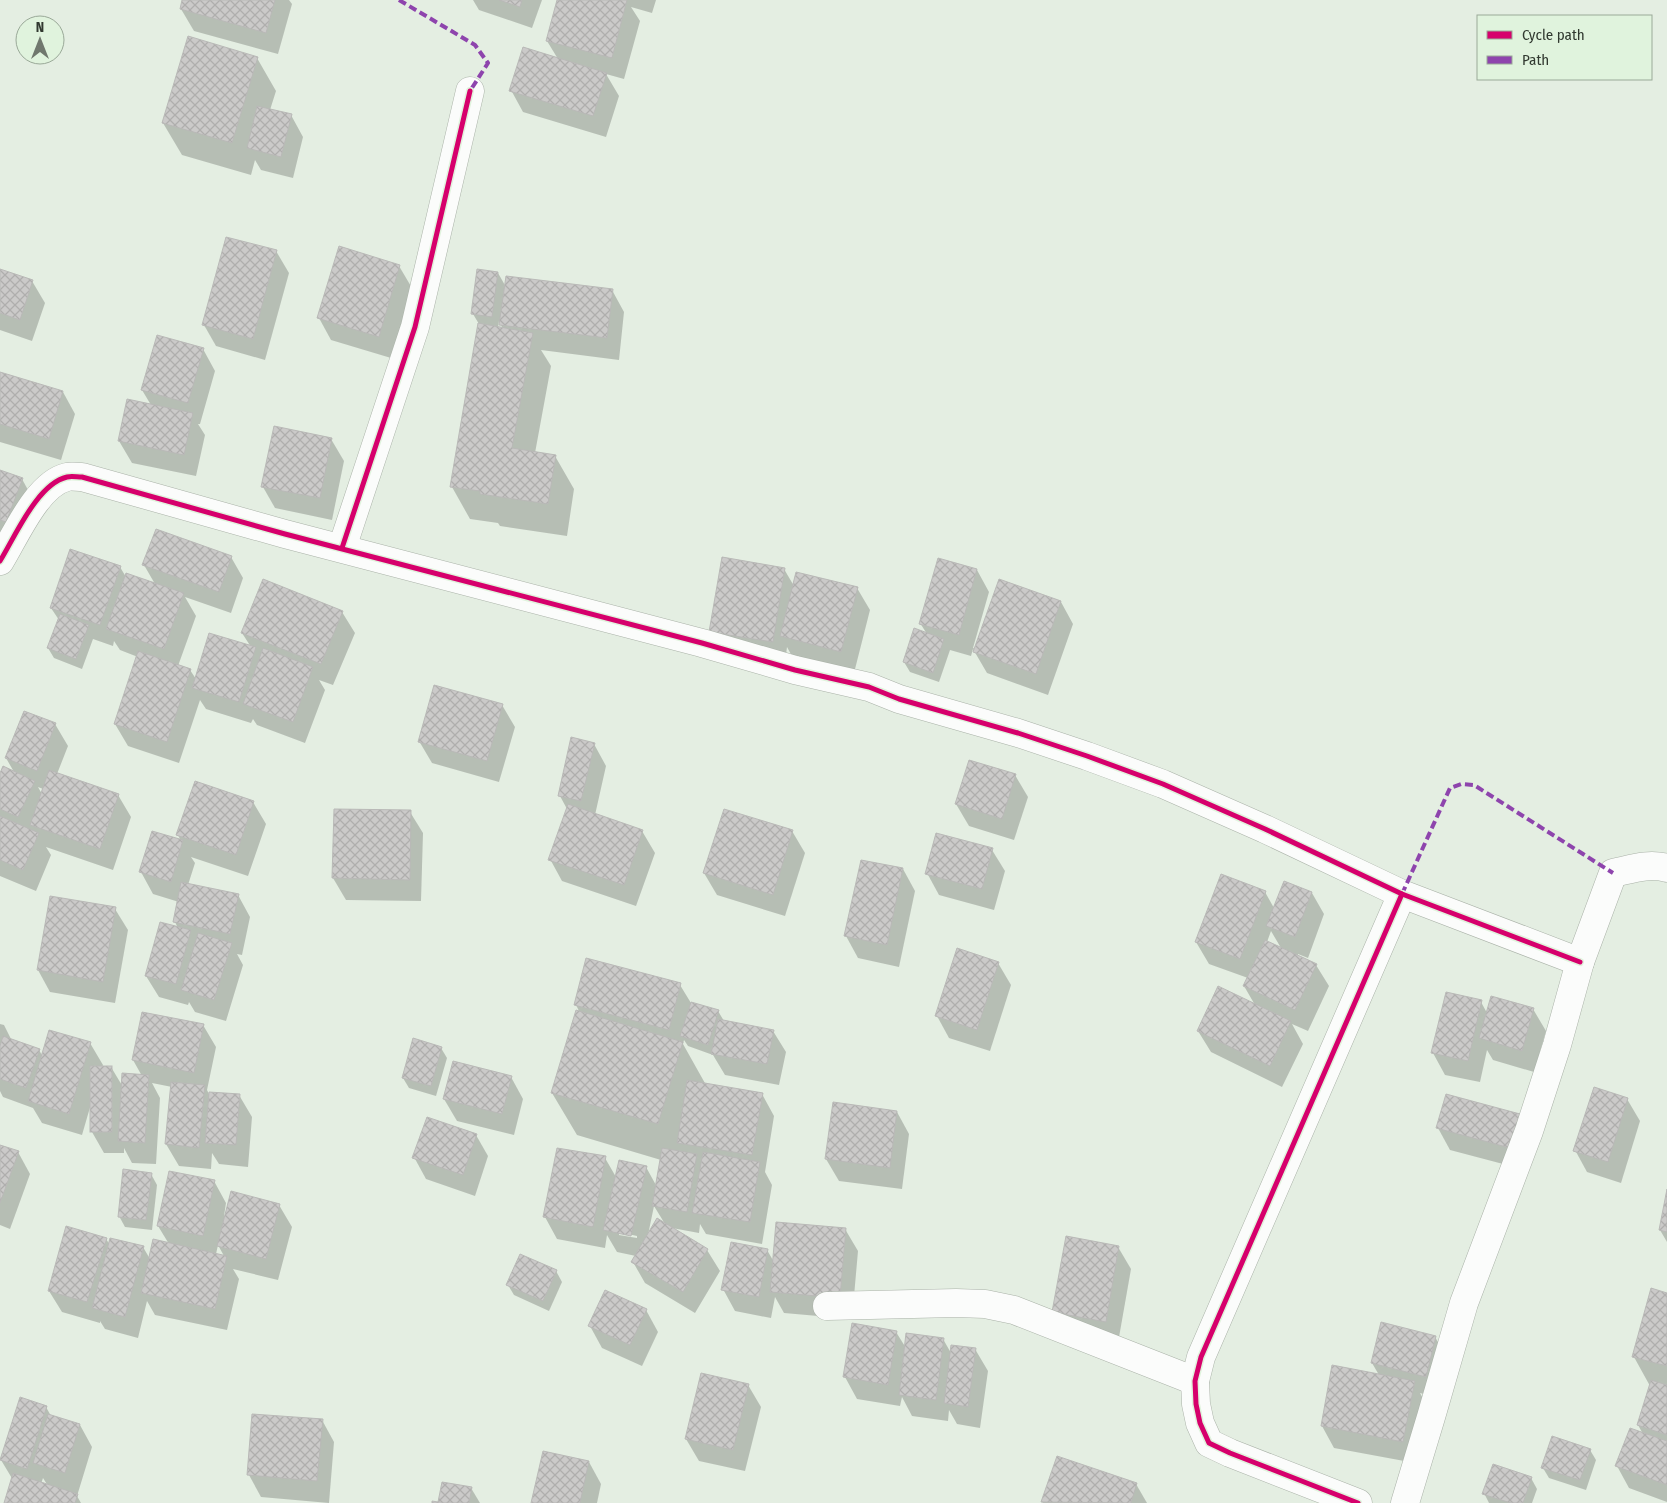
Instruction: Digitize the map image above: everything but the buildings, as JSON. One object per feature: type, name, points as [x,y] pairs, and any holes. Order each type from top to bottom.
[{"type":"street","points":[[342,548],[415,327],[470,91]]},
{"type":"street","points":[[0,561],[22,523],[49,486],[66,477],[82,477],[702,643],[795,670],[870,687],[899,699],[1018,733],[1163,784],[1265,829],[1402,894],[1580,962]]},
{"type":"street","points":[[1405,1503],[1432,1417],[1464,1303],[1544,1088],[1580,962],[1613,873],[1643,866],[1656,865],[1667,868]]},
{"type":"street","points":[[1358,1503],[1209,1443],[1200,1424],[1194,1381],[1201,1357],[1402,894]]},
{"type":"street","points":[[828,1306],[956,1302],[985,1304],[1014,1310],[1194,1381]]},
{"type":"marked path","points":[[399,0],[475,45],[488,63],[470,91]]},
{"type":"marked path","points":[[1402,894],[1450,788],[1461,784],[1474,785],[1613,873]]},
{"type":"cycle path","points":[[342,548],[415,327],[470,91]]},
{"type":"cycle path","points":[[0,561],[28,513],[46,490],[56,482],[67,477],[82,477],[285,534],[702,643],[795,670],[869,687],[899,699],[1018,733],[1163,784],[1265,829],[1402,894],[1580,962]]},
{"type":"cycle path","points":[[1358,1503],[1209,1443],[1200,1423],[1196,1404],[1195,1381],[1201,1357],[1402,894]]}]
